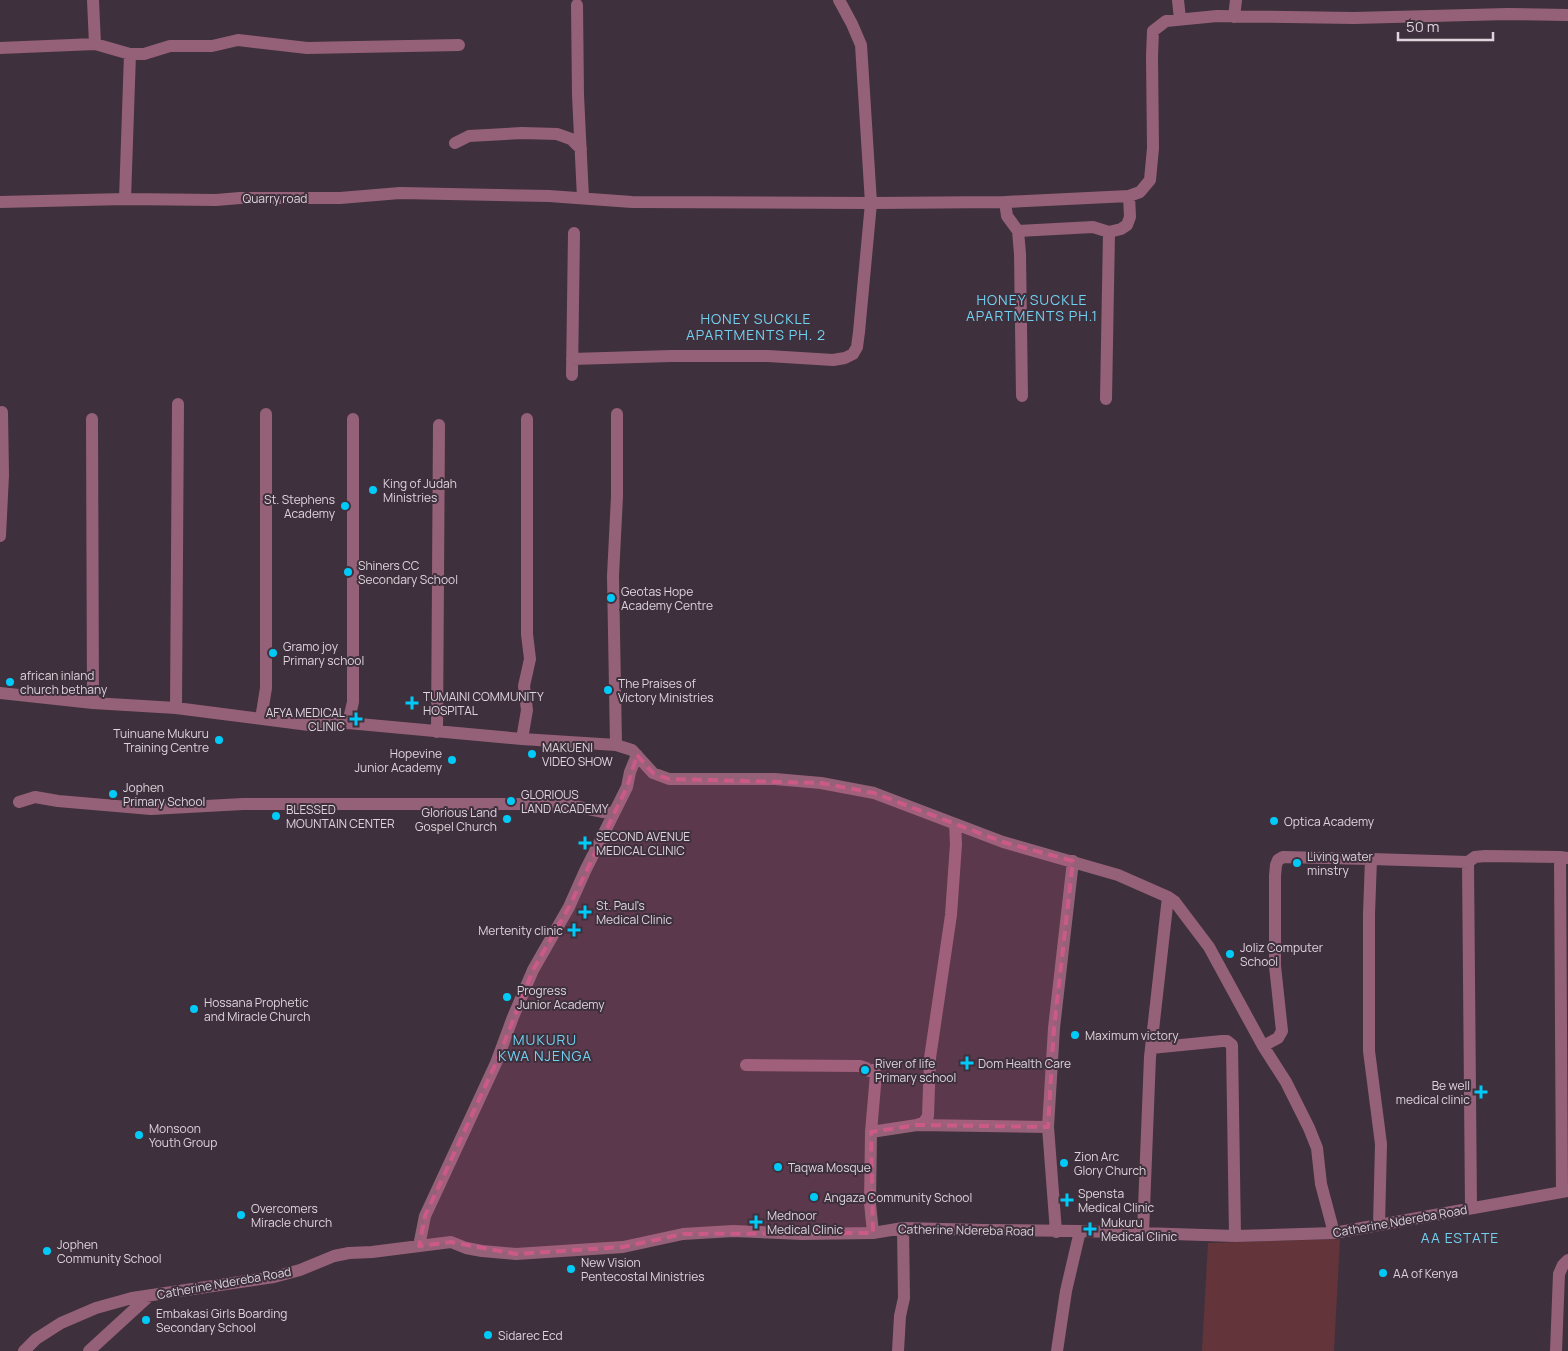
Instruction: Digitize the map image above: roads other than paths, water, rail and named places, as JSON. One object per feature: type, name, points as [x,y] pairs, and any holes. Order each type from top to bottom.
[{"type":"street","points":[[94,0],[95,44]]},
{"type":"street","points":[[572,359],[768,356],[833,360],[845,358],[853,354],[857,347],[859,332],[871,203],[861,45],[839,0]]},
{"type":"street","points":[[1178,0],[1180,19]]},
{"type":"street","points":[[1234,17],[1236,0]]},
{"type":"street","points":[[577,5],[578,95],[583,198]]},
{"type":"street","points":[[1018,231],[1093,227],[1109,232],[1127,225],[1130,217],[1129,196],[1140,192],[1150,180],[1153,148],[1153,31],[1166,21],[1234,17],[1354,18],[1508,14],[1568,15]]},
{"type":"street","points":[[0,48],[95,44],[130,54],[144,54],[170,46],[212,46],[238,40],[307,48],[459,45]]},
{"type":"street","points":[[125,199],[130,54]]},
{"type":"street","points":[[455,143],[469,136],[522,133],[557,134],[571,139],[581,149]]},
{"type":"street","name":"Quarry road","points":[[0,202],[125,199],[340,198],[400,194],[549,196],[632,202],[871,203],[1005,202],[1129,196]]},
{"type":"street","points":[[1005,202],[1007,216],[1018,231],[1022,396]]},
{"type":"street","points":[[1106,399],[1109,232]]},
{"type":"street","points":[[572,375],[574,233]]},
{"type":"street","points":[[176,708],[178,404]]},
{"type":"street","points":[[0,536],[3,475],[2,412]]},
{"type":"street","points":[[261,719],[266,688],[266,414]]},
{"type":"street","points":[[616,414],[617,496],[612,576],[616,745]]},
{"type":"street","points":[[348,723],[353,702],[353,418]]},
{"type":"street","points":[[92,419],[93,703]]},
{"type":"street","points":[[522,739],[527,710],[524,686],[530,659],[527,624],[527,419]]},
{"type":"street","points":[[437,732],[439,425]]},
{"type":"street","points":[[0,693],[93,703],[176,708],[309,725],[348,723],[522,739],[616,745],[632,750],[653,773],[669,779],[775,779],[821,783],[874,793],[1003,842],[1118,875],[1168,896],[1209,947],[1263,1046],[1286,1082],[1309,1128],[1317,1148],[1321,1184],[1334,1234]]},
{"type":"street","points":[[419,1246],[424,1216],[496,1063],[533,970],[569,907],[627,787],[630,772],[638,755]]},
{"type":"street","points":[[19,802],[35,797],[58,801],[151,809],[243,804],[569,805],[613,814]]},
{"type":"street","points":[[917,1126],[924,1122],[928,1116],[930,1058],[951,916],[956,844],[955,824]]},
{"type":"street","points":[[1263,1046],[1278,1038],[1282,1031],[1275,966],[1275,876],[1278,860],[1283,857],[1468,862],[1475,857],[1485,856],[1564,857],[1565,1192]]},
{"type":"street","points":[[1371,859],[1369,1051],[1381,1144],[1380,1225]]},
{"type":"street","points":[[1056,1232],[1048,1127],[1054,1028],[1073,861]]},
{"type":"street","points":[[1468,862],[1471,1208]]},
{"type":"street","points":[[1143,1233],[1146,1122],[1151,1048],[1168,896]]},
{"type":"street","points":[[1151,1048],[1222,1040],[1232,1045],[1235,1236]]},
{"type":"street","points":[[746,1065],[860,1066],[869,1071],[873,1070],[876,1074],[871,1132],[870,1203],[873,1233]]},
{"type":"street","points":[[871,1132],[917,1126],[1048,1127]]},
{"type":"street","name":"Catherine Ndereba Road","points":[[24,1351],[36,1339],[61,1323],[96,1308],[132,1298],[274,1277],[300,1270],[334,1256],[349,1253],[451,1242],[466,1248],[516,1254],[622,1247],[692,1234],[734,1231],[802,1234],[873,1233],[903,1228],[1235,1236],[1334,1234],[1565,1192]]},
{"type":"street","points":[[898,1351],[900,1316],[904,1298],[903,1228]]},
{"type":"street","points":[[1057,1351],[1066,1291],[1080,1231]]},
{"type":"street","points":[[1556,1351],[1559,1274],[1563,1265],[1568,1260]]},
{"type":"street","points":[[89,1351],[149,1296]]},
{"type":"place","name":"King of Judah Ministries","points":[[373,490]]},
{"type":"place","name":"St. Stephens Academy","points":[[345,506]]},
{"type":"place","name":"Shiners CC Secondary School","points":[[348,572]]},
{"type":"place","name":"Geotas Hope Academy Centre","points":[[611,598]]},
{"type":"place","name":"Gramo joy Primary school","points":[[273,653]]},
{"type":"place","name":"african inland church bethany","points":[[10,682]]},
{"type":"place","name":"The Praises of Victory Ministries","points":[[608,690]]},
{"type":"place","name":"TUMAINI COMMUNITY HOSPITAL","points":[[412,703]]},
{"type":"place","name":"AFYA MEDICAL CLINIC","points":[[356,719]]},
{"type":"place","name":"Tuinuane Mukuru Training Centre","points":[[219,740]]},
{"type":"place","name":"MAKUENI VIDEO SHOW","points":[[532,754]]},
{"type":"place","name":"Hopevine Junior Academy","points":[[452,760]]},
{"type":"place","name":"Jophen Primary School","points":[[113,794]]},
{"type":"place","name":"GLORIOUS LAND ACADEMY","points":[[511,801]]},
{"type":"place","name":"BLESSED MOUNTAIN CENTER","points":[[276,816]]},
{"type":"place","name":"Glorious Land Gospel Church","points":[[507,819]]},
{"type":"place","name":"Optica Academy","points":[[1274,821]]},
{"type":"place","name":"SECOND AVENUE MEDICAL CLINIC","points":[[585,843]]},
{"type":"place","name":"Living water minstry","points":[[1297,863]]},
{"type":"place","name":"St. Paul's Medical Clinic","points":[[585,912]]},
{"type":"place","name":"Mertenity clinic","points":[[574,930]]},
{"type":"place","name":"Joliz Computer School","points":[[1230,954]]},
{"type":"place","name":"Progress Junior Academy","points":[[507,997]]},
{"type":"place","name":"Hossana Prophetic and Miracle Church","points":[[194,1009]]},
{"type":"place","name":"Maximum victory","points":[[1075,1035]]},
{"type":"place","name":"Dom Health Care","points":[[967,1063]]},
{"type":"place","name":"River of life Primary school","points":[[865,1070]]},
{"type":"place","name":"Be well medical clinic","points":[[1481,1092]]},
{"type":"place","name":"Monsoon Youth Group","points":[[139,1135]]},
{"type":"place","name":"Zion Arc Glory Church","points":[[1064,1163]]},
{"type":"place","name":"Taqwa Mosque","points":[[778,1167]]},
{"type":"place","name":"Angaza Community School","points":[[814,1197]]},
{"type":"place","name":"Spensta Medical Clinic","points":[[1067,1200]]},
{"type":"place","name":"Overcomers Miracle church","points":[[241,1215]]},
{"type":"place","name":"Mednoor Medical Clinic","points":[[756,1222]]},
{"type":"place","name":"Mukuru Medical Clinic","points":[[1090,1229]]},
{"type":"place","name":"Jophen Community School","points":[[47,1251]]},
{"type":"place","name":"New Vision Pentecostal Ministries","points":[[571,1269]]},
{"type":"place","name":"AA of Kenya","points":[[1383,1273]]},
{"type":"place","name":"Embakasi Girls Boarding Secondary School","points":[[146,1320]]},
{"type":"place","name":"Sidarec Ecd","points":[[488,1335]]},
{"type":"district","name":"HONEY SUCKLE APARTMENTS PH.1","points":[[1032,308]]},
{"type":"district","name":"HONEY SUCKLE APARTMENTS PH. 2","points":[[756,326]]},
{"type":"district","name":"MUKURU KWA NJENGA","points":[[545,1048]]},
{"type":"district","name":"AA ESTATE","points":[[1460,1237]]}]
